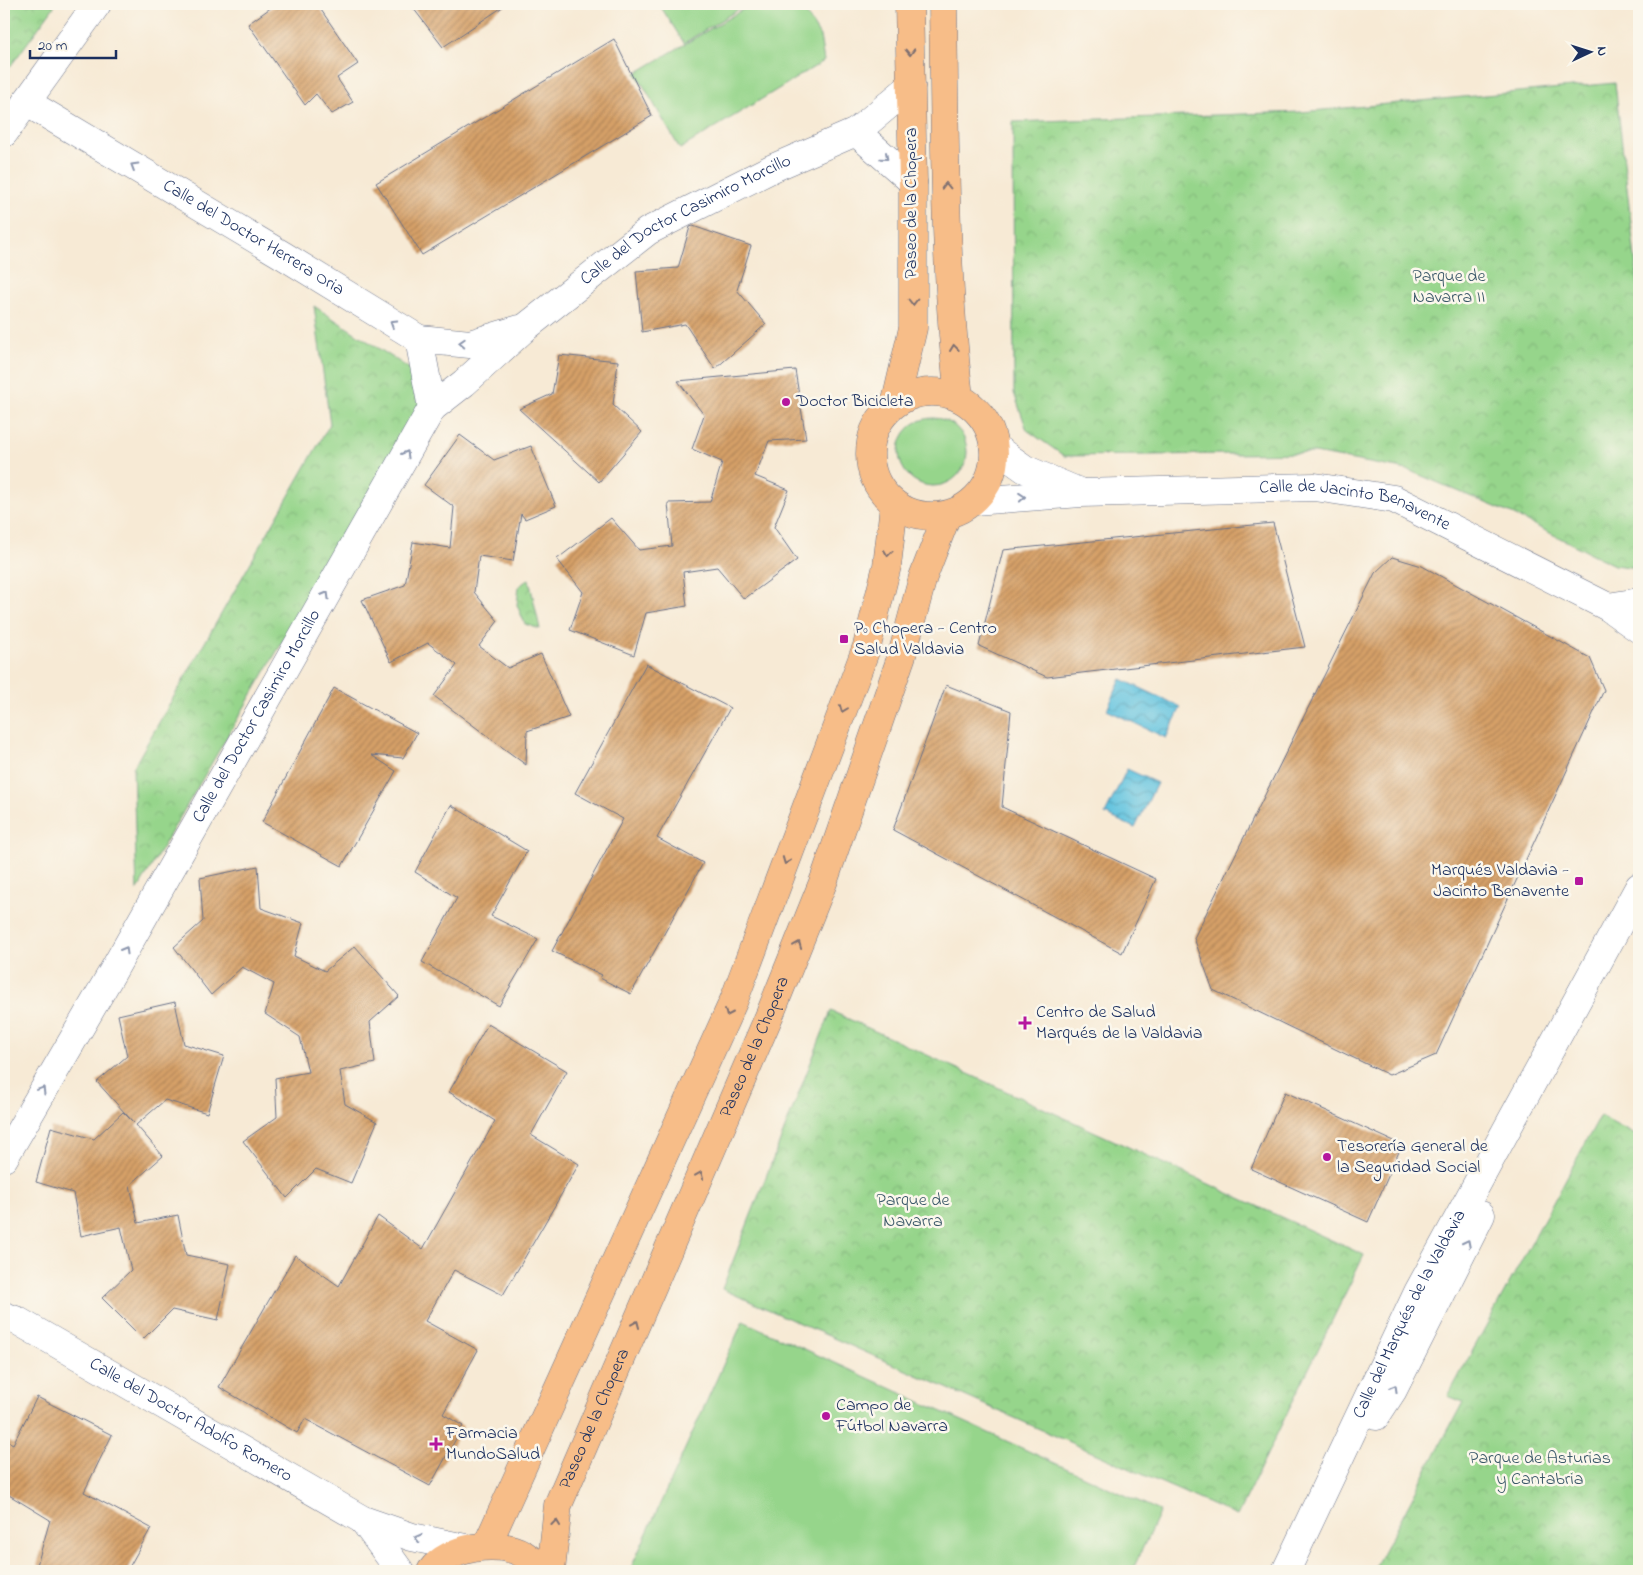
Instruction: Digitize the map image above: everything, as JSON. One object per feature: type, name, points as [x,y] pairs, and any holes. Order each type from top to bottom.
[{"type":"main road","name":"Paseo de la Chopera","points":[[896,401],[912,328],[913,182],[909,4]]},
{"type":"main road","name":"Paseo de la Chopera","points":[[944,4],[945,152],[951,330],[959,397]]},
{"type":"main road","points":[[938,391],[959,397],[983,417],[994,447],[990,476],[974,501],[947,515],[919,516],[894,505],[875,482],[869,452],[876,423],[896,401],[917,392],[938,391]]},
{"type":"main road","points":[[476,1547],[521,1474],[734,1000],[867,646],[887,566],[894,505]]},
{"type":"main road","name":"Paseo de la Chopera","points":[[551,1571],[558,1505],[770,1014],[824,880],[902,655],[923,576],[947,515]]},
{"type":"main road","points":[[431,1571],[434,1566],[476,1547],[522,1553],[545,1571]]},
{"type":"street","points":[[4,133],[98,4]]},
{"type":"street","name":"Calle del Doctor Casimiro Morcillo","points":[[4,1158],[8,1137],[113,971],[432,408],[526,327],[648,231],[773,168],[856,132],[911,86]]},
{"type":"street","name":"Calle del Doctor Herrera Oria","points":[[26,102],[419,339]]},
{"type":"street","points":[[856,132],[913,182]]},
{"type":"street","name":"Calle del Doctor Casimiro Morcillo","points":[[419,339],[470,344],[526,327]]},
{"type":"street","points":[[419,339],[432,408]]},
{"type":"street","points":[[994,447],[1025,468],[1081,493]]},
{"type":"street","name":"Calle de Jacinto Benavente","points":[[974,501],[1081,493],[1315,487],[1394,499],[1608,607],[1639,629]]},
{"type":"street","points":[[1608,607],[1639,602]]},
{"type":"street","name":"Calle del Marqués de la Valdavia","points":[[1286,1571],[1418,1292],[1639,887]]},
{"type":"street","name":"Calle del Doctor Adolfo Romero","points":[[8,1314],[363,1520]]},
{"type":"street","points":[[363,1520],[412,1537],[476,1547]]},
{"type":"street","points":[[363,1520],[400,1571]]},
{"type":"green space","points":[[4,4],[56,4],[4,75]]},
{"type":"green space","points":[[659,4],[747,4],[684,43]]},
{"type":"green space","points":[[752,4],[800,4],[820,36],[824,61],[680,149],[636,73]]},
{"type":"green space","name":"Parque de Navarra II","points":[[1615,83],[1639,293],[1639,566],[1637,568],[1614,565],[1512,514],[1408,470],[1315,453],[1064,456],[1027,430],[1014,393],[1013,122],[1301,112]]},
{"type":"green space","points":[[314,306],[433,384],[137,891],[133,768],[330,424]]},
{"type":"green space","points":[[926,418],[940,418],[952,423],[962,433],[967,445],[967,459],[962,471],[952,481],[940,486],[926,486],[914,481],[904,471],[899,459],[899,445],[904,433],[914,423]]},
{"type":"green space","points":[[529,579],[540,629],[525,624],[517,605],[519,586]]},
{"type":"green space","name":"Parque de Navarra","points":[[831,1011],[1364,1255],[1237,1516],[722,1289]]},
{"type":"green space","name":"Parque de Asturias y Cantabria","points":[[1600,1116],[1639,1137],[1639,1571],[1373,1571],[1463,1402],[1448,1396]]},
{"type":"green space","name":"Campo de Fútbol Navarra","points":[[743,1321],[1160,1511],[1132,1571],[637,1571],[631,1568]]},
{"type":"water","points":[[1121,679],[1181,707],[1166,738],[1107,710]]},
{"type":"water","points":[[1127,769],[1157,783],[1135,828],[1105,814]]},
{"type":"building","points":[[276,4],[317,4],[358,64],[337,78],[353,102],[332,114],[316,94],[305,105],[248,24]]},
{"type":"building","points":[[410,4],[507,4],[443,47]]},
{"type":"building","points":[[614,39],[652,116],[422,255],[376,183]]},
{"type":"building","points":[[693,226],[751,246],[737,290],[766,324],[715,369],[685,324],[642,332],[636,271],[678,268],[690,227]]},
{"type":"building","points":[[559,355],[618,361],[613,405],[642,432],[599,482],[519,409],[552,394]]},
{"type":"building","points":[[795,370],[806,439],[769,441],[755,476],[789,490],[774,527],[797,560],[744,599],[717,567],[683,572],[687,606],[646,613],[634,655],[570,630],[583,592],[557,559],[611,518],[639,550],[672,546],[668,503],[710,502],[722,462],[692,449],[704,415],[678,381]]},
{"type":"building","points":[[460,435],[494,460],[531,446],[556,506],[525,519],[521,514],[513,561],[479,556],[474,592],[498,621],[479,646],[508,668],[541,654],[569,717],[527,731],[526,765],[434,696],[457,665],[428,643],[391,662],[362,600],[405,585],[413,542],[450,548],[454,507],[424,485]]},
{"type":"building","points":[[1273,523],[1305,647],[1047,677],[979,646],[1003,550]]},
{"type":"building","points":[[1392,557],[1422,566],[1590,658],[1604,690],[1436,1055],[1389,1075],[1213,990],[1194,938],[1375,573]]},
{"type":"building","points":[[646,664],[730,708],[657,838],[703,863],[631,994],[600,978],[602,975],[552,951],[623,819],[575,793]]},
{"type":"building","points":[[946,685],[1011,711],[1002,807],[1156,879],[1122,953],[893,830]]},
{"type":"building","points":[[334,688],[417,733],[403,758],[371,755],[396,771],[342,866],[262,822]]},
{"type":"building","points":[[451,805],[527,851],[491,916],[538,939],[499,1006],[422,962],[457,898],[415,872]]},
{"type":"building","points":[[258,866],[261,908],[303,923],[294,956],[325,971],[355,946],[399,996],[370,1022],[375,1063],[340,1071],[345,1104],[377,1122],[351,1183],[316,1169],[287,1198],[243,1141],[277,1117],[275,1078],[308,1072],[300,1037],[265,1014],[274,984],[242,967],[211,995],[174,947],[203,921],[200,878]]},
{"type":"building","points":[[175,1002],[184,1044],[224,1056],[207,1113],[165,1100],[136,1125],[163,1156],[130,1185],[138,1223],[178,1215],[186,1255],[230,1264],[218,1320],[172,1310],[143,1339],[102,1298],[131,1270],[121,1227],[81,1236],[73,1193],[36,1182],[51,1127],[94,1139],[123,1112],[134,1123],[97,1082],[127,1056],[118,1015]]},
{"type":"building","points":[[488,1024],[567,1071],[531,1135],[579,1164],[503,1295],[454,1270],[425,1321],[478,1350],[443,1414],[463,1426],[430,1486],[305,1419],[297,1433],[219,1387],[295,1255],[339,1286],[378,1216],[423,1249],[495,1121],[449,1092]]},
{"type":"building","name":"Tesorería General de la Seguridad Social","points":[[1285,1092],[1402,1145],[1368,1222],[1251,1169]]},
{"type":"building","points":[[37,1397],[112,1435],[84,1492],[151,1528],[127,1571],[48,1571],[37,1565],[50,1520],[4,1492],[4,1439],[13,1444]]},
{"type":"place","name":"Doctor Bicicleta","points":[[786,402]]},
{"type":"place","name":"Pº Chopera - Centro Salud Valdavia","points":[[844,639]]},
{"type":"place","name":"Marqués Valdavia - Jacinto Benavente","points":[[1579,881]]},
{"type":"place","name":"Centro de Salud Marqués de la Valdavia","points":[[1025,1023]]},
{"type":"place","name":"Tesorería General de la Seguridad Social","points":[[1327,1157]]},
{"type":"place","name":"Campo de Fútbol Navarra","points":[[826,1416]]},
{"type":"place","name":"Farmacia MundoSalud","points":[[436,1444]]}]
